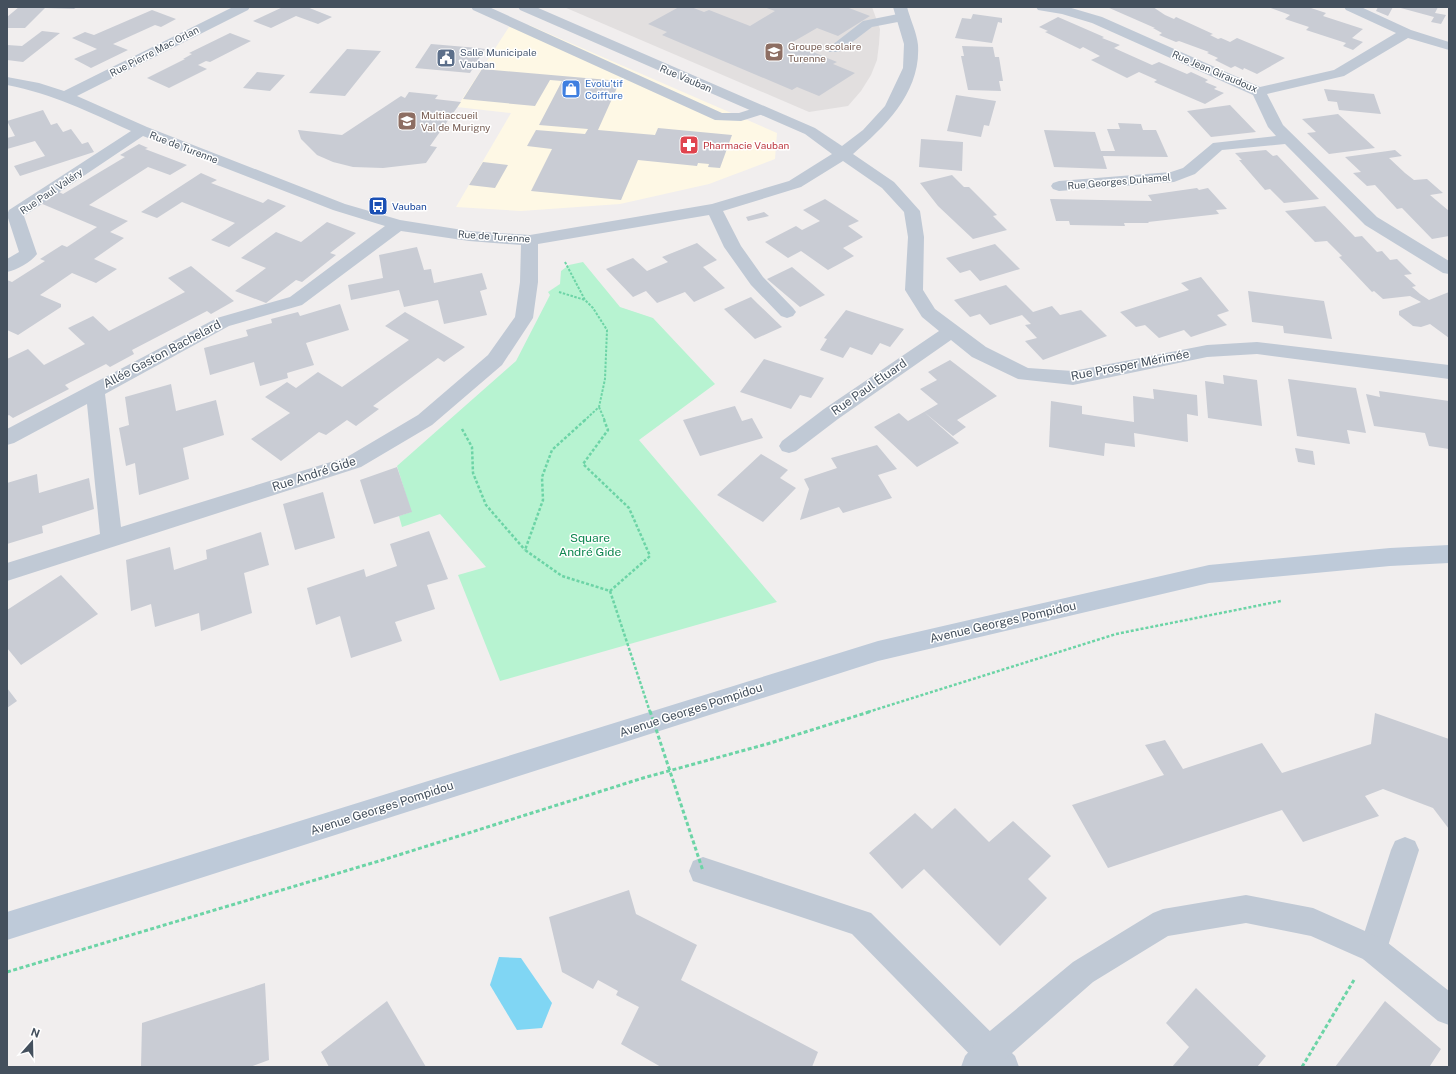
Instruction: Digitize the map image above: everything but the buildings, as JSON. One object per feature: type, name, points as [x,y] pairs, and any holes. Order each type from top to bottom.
[{"type":"main road","name":"Avenue Georges Pompidou","points":[[7,926],[878,651],[1209,574],[1390,557],[1449,554]]},
{"type":"main road","name":"Avenue Georges Pompidou","points":[[1390,557],[1449,565]]},
{"type":"street","points":[[216,7],[238,9]]},
{"type":"street","points":[[478,7],[720,117],[741,117],[761,110]]},
{"type":"street","name":"Rue Vauban","points":[[525,7],[810,131],[844,154]]},
{"type":"street","name":"Rue Jean Giraudoux","points":[[1042,7],[1064,10],[1097,20],[1259,92],[1339,72],[1406,32]]},
{"type":"street","points":[[1351,7],[1406,32],[1449,46]]},
{"type":"street","name":"Rue Pierre Mac Orlan","points":[[65,96],[238,9]]},
{"type":"street","points":[[834,49],[868,24],[903,9]]},
{"type":"street","name":"Rue de Turenne","points":[[7,81],[39,87],[65,96],[142,130],[339,207],[398,225],[469,236],[530,240],[714,209],[794,184],[844,154],[868,133],[892,108],[910,68],[911,44],[903,9]]},
{"type":"street","points":[[1259,92],[1276,127],[1370,221],[1449,269]]},
{"type":"street","name":"Rue Paul Valéry","points":[[7,268],[28,254],[15,214],[142,130]]},
{"type":"street","name":"Rue Georges Duhamel","points":[[1059,186],[1174,177],[1189,171],[1218,146],[1289,139]]},
{"type":"street","name":"Rue Prosper Mérimée","points":[[844,154],[888,184],[912,212],[916,237],[914,290],[928,313],[979,352],[1025,374],[1073,378],[1207,351],[1257,348],[1449,372]]},
{"type":"street","points":[[714,209],[734,247],[757,281],[787,312]]},
{"type":"street","name":"Allée Gaston Bachelard","points":[[7,438],[223,322],[296,301],[398,225]]},
{"type":"street","name":"Rue André Gide","points":[[7,572],[354,462],[425,420],[494,360],[524,318],[529,282],[530,240]]},
{"type":"street","name":"Rue Paul Éluard","points":[[789,446],[831,414],[950,331]]},
{"type":"street","points":[[95,390],[111,538]]},
{"type":"street","points":[[1373,949],[1406,850]]},
{"type":"street","points":[[703,871],[861,923],[990,1062],[1082,972],[1163,923],[1246,909],[1313,922],[1373,949],[1449,1010]]},
{"type":"path","points":[[565,262],[585,300],[594,308],[607,330],[605,379],[599,407],[608,430],[583,464],[629,508],[650,556],[610,591]]},
{"type":"path","points":[[556,291],[585,300]]},
{"type":"path","points":[[446,402],[472,447],[473,473],[486,505],[525,550],[562,576],[610,591]]},
{"type":"path","points":[[525,550],[543,500],[542,477],[552,450],[599,407]]},
{"type":"path","points":[[610,591],[703,871]]},
{"type":"path","points":[[7,972],[86,947],[389,858],[643,778],[767,744],[1116,634],[1282,601]]},
{"type":"path","points":[[1302,1067],[1373,949]]},
{"type":"shaded area","name":"Groupe scolaire Turenne","points":[[564,7],[872,7],[880,29],[877,60],[871,75],[861,91],[848,106],[809,112]]},
{"type":"shaded area","points":[[529,25],[777,133],[775,159],[709,184],[620,204],[521,211],[456,207],[511,113],[457,107],[509,27],[527,29]]},
{"type":"green space","name":"Square André Gide","points":[[583,262],[620,307],[653,318],[715,384],[639,440],[777,602],[500,681],[458,575],[486,567],[440,514],[402,527],[399,516],[411,512],[397,466],[516,361],[550,295],[548,292],[560,284],[561,271],[569,265]]},
{"type":"water","points":[[499,957],[521,958],[552,1003],[542,1028],[517,1030],[490,985]]},
{"type":"place","name":"Groupe scolaire Turenne","points":[[774,52]]},
{"type":"place","name":"Salle Municipale Vauban","points":[[446,58]]},
{"type":"place","name":"Evolu'tif Coiffure","points":[[571,89]]},
{"type":"place","name":"Multiaccueil Val de Murigny","points":[[407,121]]},
{"type":"place","name":"Pharmacie Vauban","points":[[689,145]]},
{"type":"place","name":"Vauban","points":[[378,206]]}]
